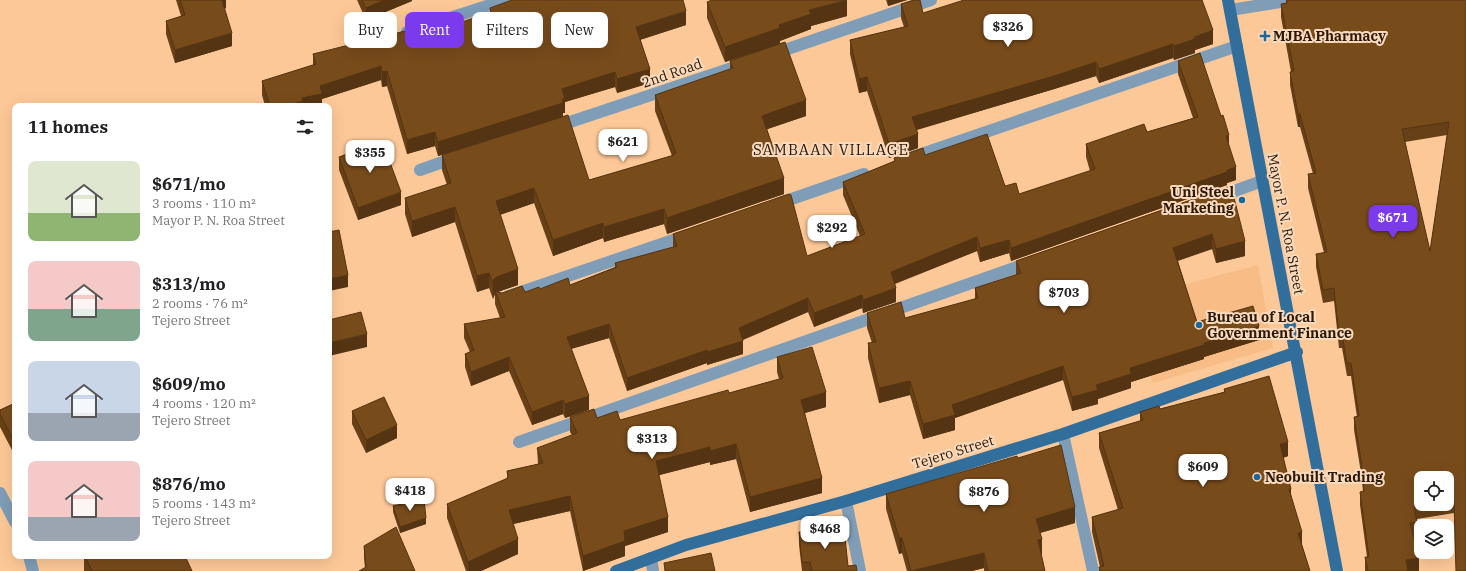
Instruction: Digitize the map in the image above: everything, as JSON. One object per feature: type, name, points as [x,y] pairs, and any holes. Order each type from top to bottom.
[{"type":"main road","name":"Mayor P. N. Roa Street","points":[[1229,5],[1337,571]]},
{"type":"main road","name":"Tejero Street","points":[[616,571],[686,545],[846,501],[1063,434],[1296,352]]},
{"type":"street","points":[[464,13],[505,0]]},
{"type":"street","name":"2nd Road","points":[[543,131],[596,115],[931,0]]},
{"type":"street","points":[[1229,5],[1293,0]]},
{"type":"street","points":[[899,162],[1237,46]]},
{"type":"street","points":[[420,170],[470,153]]},
{"type":"street","points":[[763,209],[876,170]]},
{"type":"street","points":[[1210,200],[1262,181]]},
{"type":"street","points":[[500,299],[696,232]]},
{"type":"street","points":[[519,442],[1044,258]]},
{"type":"street","points":[[1063,434],[1093,571]]},
{"type":"street","points":[[0,492],[12,516]]},
{"type":"street","points":[[846,501],[860,571]]},
{"type":"street","points":[[652,558],[653,571]]},
{"type":"street","points":[[30,559],[33,571]]},
{"type":"shaded area","name":"Bureau of Local Government Finance","points":[[1258,265],[1273,348],[1153,383],[1121,301]]},
{"type":"building","points":[[180,0],[222,0],[232,33],[175,50],[166,21],[185,15]]},
{"type":"building","points":[[362,0],[384,0],[366,8]]},
{"type":"building","points":[[512,0],[683,0],[686,11],[636,27],[650,69],[617,79],[615,72],[562,89],[565,99],[562,99],[563,103],[438,142],[435,132],[407,140],[387,71],[382,72],[381,66],[320,86],[322,94],[302,98],[303,101],[297,103],[269,103],[262,81],[316,64],[313,54],[344,46],[344,48],[397,48],[397,33],[405,31],[405,48],[464,48],[464,21],[472,19],[472,48],[543,48],[543,12],[491,12],[490,8]]},
{"type":"building","points":[[712,0],[847,0],[809,10],[811,14],[779,25],[780,28],[725,47],[707,2]]},
{"type":"building","points":[[914,0],[920,0],[923,13],[964,0],[1202,0],[1213,30],[1194,37],[1195,39],[1174,46],[1173,44],[1099,69],[1096,62],[1051,77],[912,117],[918,134],[889,144],[867,77],[859,79],[850,40],[908,26],[901,4]]},
{"type":"building","points":[[1287,0],[1466,0],[1466,571],[1456,571],[1454,471],[1414,471],[1414,511],[1416,519],[1414,519],[1414,522],[1410,523],[1414,539],[1414,559],[1406,560],[1408,571],[1368,571],[1365,557],[1369,557],[1360,492],[1364,491],[1354,417],[1359,416],[1351,363],[1347,363],[1342,335],[1339,335],[1334,288],[1323,290],[1316,254],[1327,252],[1308,174],[1316,173],[1300,114],[1298,114],[1290,72],[1294,71],[1281,4],[1287,3]],"holes":[[[1449,122],[1430,251],[1402,129]]]},
{"type":"building","points":[[785,42],[806,100],[762,116],[784,178],[667,218],[664,209],[604,227],[603,223],[553,240],[534,188],[496,201],[518,269],[497,277],[494,279],[493,283],[489,273],[477,276],[455,207],[412,221],[405,198],[451,183],[442,155],[568,115],[589,180],[674,155],[673,153],[676,153],[655,95],[733,68],[730,61]]},
{"type":"building","points":[[1200,53],[1221,116],[1223,115],[1229,135],[1226,136],[1236,167],[1227,170],[1227,172],[1011,248],[1009,240],[980,248],[977,237],[891,272],[896,288],[863,300],[862,295],[814,313],[808,298],[739,328],[743,341],[707,352],[707,350],[627,378],[609,324],[567,337],[589,396],[565,404],[563,400],[532,412],[509,357],[471,372],[465,354],[474,350],[464,324],[505,317],[495,291],[502,293],[522,286],[525,292],[539,287],[540,289],[568,278],[570,285],[617,267],[615,263],[677,246],[673,234],[789,194],[791,195],[807,256],[865,234],[843,182],[895,161],[894,158],[923,148],[925,155],[987,134],[1005,186],[1016,183],[1019,194],[1095,169],[1086,144],[1144,124],[1147,132],[1198,117],[1178,61]]},
{"type":"building","points":[[382,141],[401,192],[358,208],[339,157]]},
{"type":"building","points":[[1231,186],[1245,241],[1216,249],[1212,234],[1173,248],[1197,322],[1253,306],[1259,326],[1130,368],[1131,374],[1096,385],[1098,390],[1072,397],[1063,366],[952,405],[955,415],[923,424],[910,381],[879,388],[868,343],[876,342],[867,313],[901,302],[905,318],[978,298],[975,288],[1021,273],[1016,261]]},
{"type":"building","points":[[339,230],[348,275],[332,278],[332,231]]},
{"type":"building","points":[[361,312],[367,334],[332,342],[332,319]]},
{"type":"building","points":[[812,347],[826,392],[801,400],[822,478],[750,497],[736,444],[710,451],[710,447],[656,461],[668,517],[624,531],[625,541],[583,556],[570,496],[509,510],[518,539],[468,562],[447,504],[508,478],[507,471],[543,463],[537,448],[577,433],[570,417],[594,409],[597,418],[617,411],[620,420],[728,390],[729,393],[783,378],[777,357]]},
{"type":"building","points":[[1269,376],[1288,442],[1280,444],[1291,489],[1289,489],[1302,532],[1298,533],[1310,571],[1100,571],[1099,567],[1104,566],[1092,517],[1123,508],[1099,433],[1143,420],[1140,412],[1159,406],[1160,409],[1225,392],[1224,389]]},
{"type":"building","points":[[384,397],[397,425],[366,440],[352,411]]},
{"type":"building","points":[[12,404],[12,437],[0,414],[0,410]]},
{"type":"building","points":[[1061,445],[1075,507],[1036,519],[1042,539],[1038,540],[1045,571],[988,571],[984,553],[911,571],[902,538],[899,538],[886,494],[1017,456],[1018,458]]},
{"type":"building","points":[[424,499],[426,518],[400,527],[393,506]]},
{"type":"building","points":[[396,527],[415,571],[359,571],[366,567],[364,546]]},
{"type":"building","points":[[844,528],[848,566],[856,565],[857,571],[812,571],[810,562],[802,562],[799,532]]},
{"type":"building","points":[[711,553],[715,571],[665,571],[664,563]]},
{"type":"building","points":[[86,559],[186,559],[192,571],[92,571]]},
{"type":"place","name":"MJBA Pharmacy","points":[[1265,36]]},
{"type":"place","name":"Uni Steel Marketing","points":[[1242,200]]},
{"type":"place","name":"Bureau of Local Government Finance","points":[[1199,325]]},
{"type":"place","name":"Neobuilt Trading","points":[[1257,477]]},
{"type":"district","name":"SAMBAAN VILLAGE","points":[[831,149]]}]
